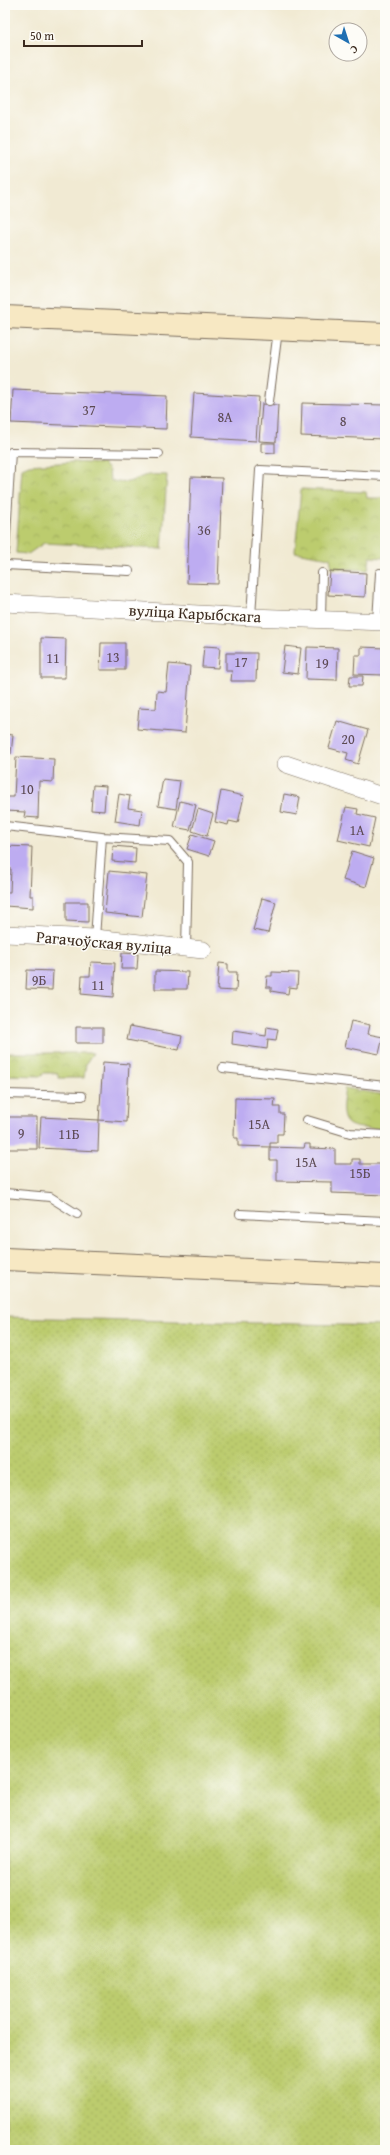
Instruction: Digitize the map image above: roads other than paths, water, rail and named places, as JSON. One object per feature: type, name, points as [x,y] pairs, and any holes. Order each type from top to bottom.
[{"type":"street","points":[[5,317],[385,334]]},
{"type":"street","name":"вуліца Карыбскага","points":[[5,603],[251,617],[381,621]]},
{"type":"street","points":[[286,764],[385,797]]},
{"type":"street","name":"Рагачоўская вуліца","points":[[5,934],[95,938],[203,950]]},
{"type":"street","points":[[5,1259],[385,1276]]},
{"type":"lane","points":[[270,401],[278,330]]},
{"type":"lane","points":[[5,552],[11,452],[159,454]]},
{"type":"lane","points":[[251,617],[260,470],[385,476]]},
{"type":"lane","points":[[5,565],[129,571]]},
{"type":"lane","points":[[321,619],[322,573]]},
{"type":"lane","points":[[380,573],[381,621]]},
{"type":"lane","points":[[5,826],[102,837],[170,841],[188,862],[186,949]]},
{"type":"lane","points":[[95,938],[102,837]]},
{"type":"lane","points":[[222,1068],[385,1086]]},
{"type":"lane","points":[[5,1094],[82,1096]]},
{"type":"lane","points":[[307,1120],[350,1133],[385,1135]]},
{"type":"lane","points":[[5,1193],[50,1197],[78,1214]]},
{"type":"lane","points":[[240,1214],[385,1220]]}]
